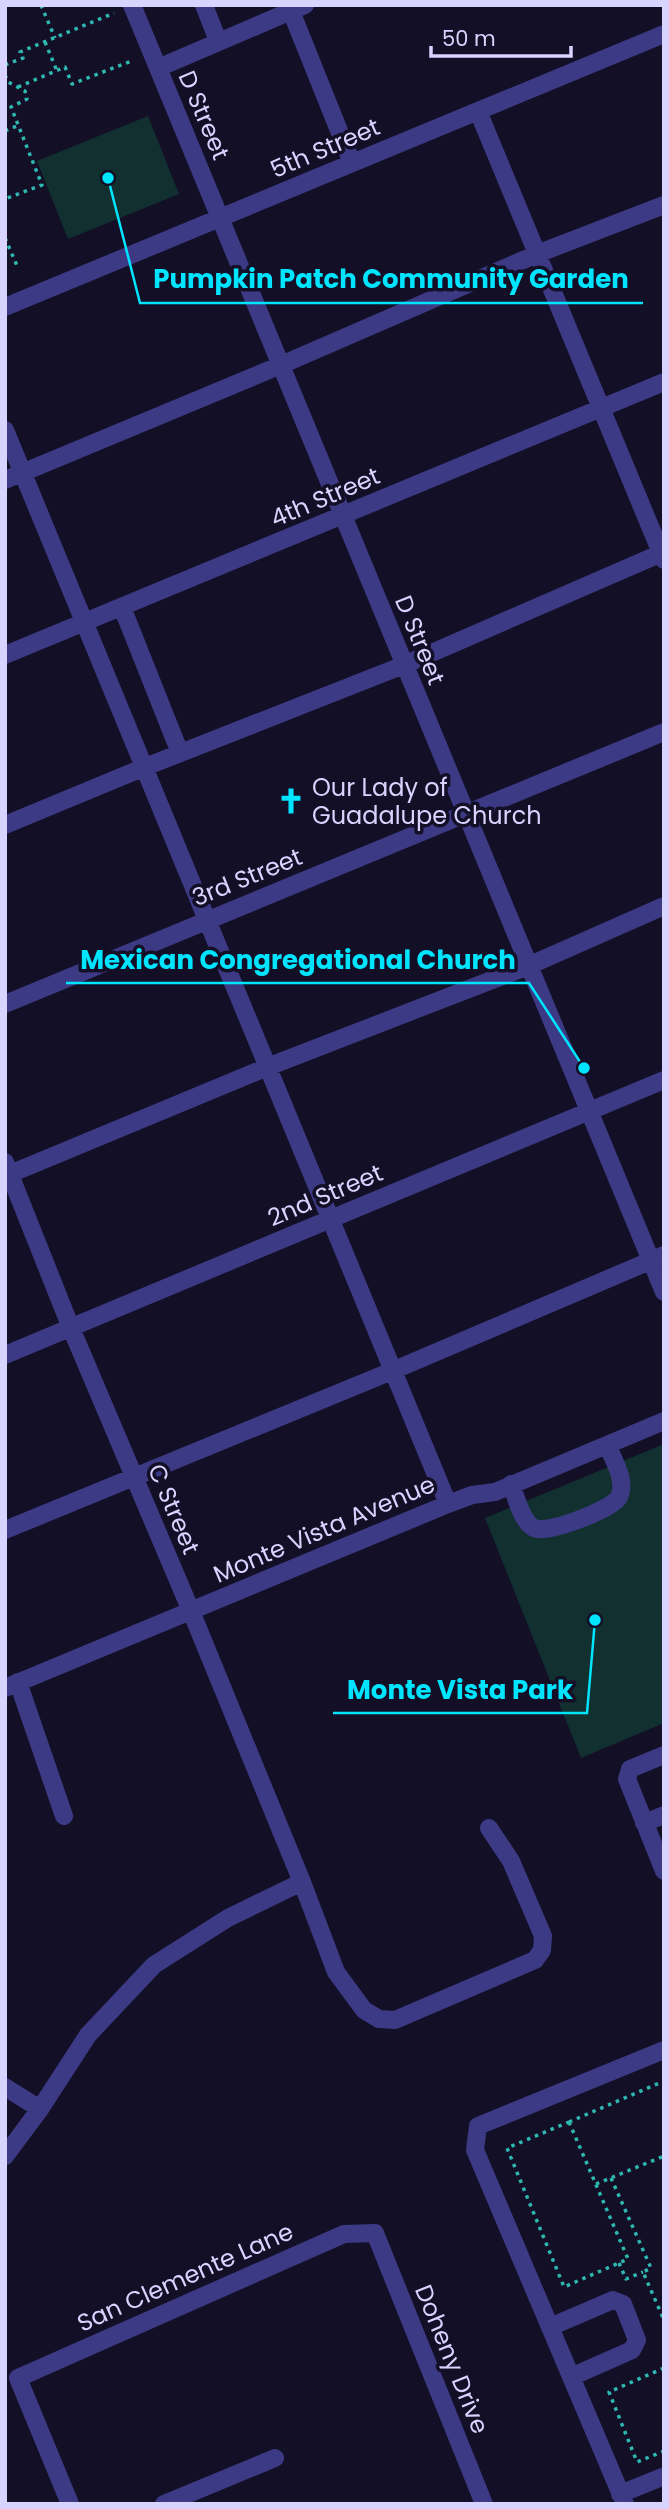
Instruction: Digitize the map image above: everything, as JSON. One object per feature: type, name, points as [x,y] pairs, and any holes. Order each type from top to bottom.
[{"type":"street","name":"D Street","points":[[132,5],[589,1112],[657,1258],[664,1292]]},
{"type":"street","points":[[204,5],[218,41]]},
{"type":"street","points":[[158,68],[298,8],[352,163]]},
{"type":"street","name":"5th Street","points":[[5,307],[664,34]]},
{"type":"street","points":[[5,825],[404,665],[663,555],[478,111]]},
{"type":"street","points":[[5,480],[537,254],[664,205]]},
{"type":"street","name":"4th Street","points":[[5,655],[664,382]]},
{"type":"street","points":[[5,430],[83,623],[270,1066],[330,1220],[448,1504]]},
{"type":"street","points":[[122,607],[180,753]]},
{"type":"street","name":"3rd Street","points":[[5,1004],[664,732]]},
{"type":"street","points":[[7,1171],[528,966],[664,906]]},
{"type":"street","name":"2nd Street","points":[[5,1355],[664,1080]]},
{"type":"street","name":"C Street","points":[[7,1171],[191,1611],[336,1972],[364,2010],[379,2019],[395,2020],[535,1959],[542,1950],[542,1936],[511,1861],[489,1828]]},
{"type":"street","points":[[5,1530],[392,1371],[657,1258]]},
{"type":"street","name":"Monte Vista Avenue","points":[[12,1685],[472,1494],[495,1492],[664,1421]]},
{"type":"street","points":[[511,1484],[526,1520],[534,1528],[556,1528],[598,1511],[618,1499],[622,1487],[607,1445]]},
{"type":"street","points":[[12,1685],[64,1816]]},
{"type":"street","points":[[664,1755],[630,1769],[627,1779],[664,1871]]},
{"type":"street","points":[[644,1823],[664,1815]]},
{"type":"street","points":[[5,2156],[40,2109],[88,2035],[154,1965],[228,1918],[302,1882]]},
{"type":"street","points":[[664,2050],[478,2126],[475,2150],[622,2499],[662,2476],[664,2478]]},
{"type":"street","points":[[5,2087],[40,2109]]},
{"type":"street","name":"San Clemente Lane","points":[[70,2504],[18,2378],[344,2234],[375,2233]]},
{"type":"street","name":"Doheny Drive","points":[[375,2233],[484,2504]]},
{"type":"street","points":[[550,2327],[613,2300],[623,2304],[637,2340],[632,2350],[571,2377]]},
{"type":"street","points":[[164,2504],[275,2458]]},
{"type":"path","points":[[41,5],[55,38]]},
{"type":"path","points":[[5,65],[23,58],[20,52],[114,13]]},
{"type":"path","points":[[45,42],[57,71]]},
{"type":"path","points":[[18,87],[65,67],[72,84],[134,60]]},
{"type":"path","points":[[5,75],[8,82],[25,91],[27,99],[11,107],[42,185],[5,200]]},
{"type":"path","points":[[5,131],[19,125]]},
{"type":"path","points":[[5,238],[18,268]]},
{"type":"path","points":[[5,256],[11,253]]},
{"type":"path","points":[[569,2122],[628,2259],[564,2287],[507,2148],[664,2081]]},
{"type":"path","points":[[596,2184],[664,2156]]},
{"type":"path","points":[[611,2178],[651,2269],[626,2278],[619,2263]]},
{"type":"path","points":[[643,2272],[664,2320]]},
{"type":"path","points":[[664,2368],[609,2392],[638,2462],[664,2451]]},
{"type":"green space","points":[[148,116],[179,194],[68,239],[37,161]]},
{"type":"green space","points":[[664,1444],[664,1723],[581,1758],[485,1518]]},
{"type":"place","name":"Pumpkin Patch Community Garden","points":[[108,178]]},
{"type":"place","name":"Our Lady of Guadalupe Church","points":[[291,801]]},
{"type":"place","name":"Mexican Congregational Church","points":[[584,1068]]},
{"type":"place","name":"Monte Vista Park","points":[[595,1620]]}]
